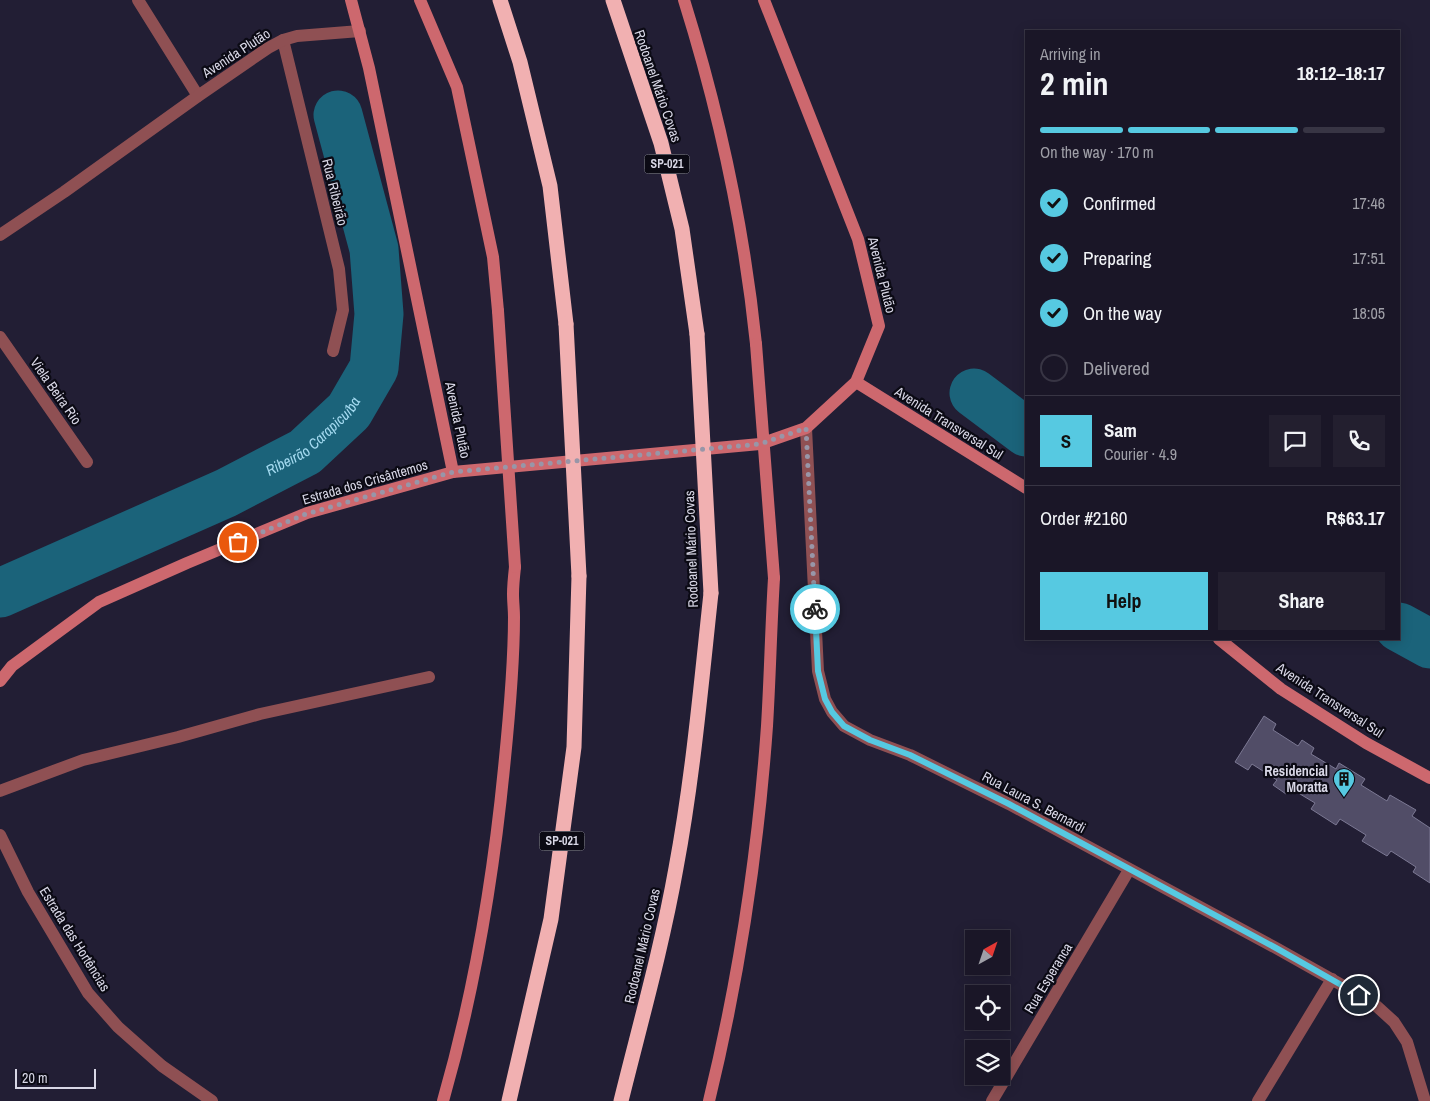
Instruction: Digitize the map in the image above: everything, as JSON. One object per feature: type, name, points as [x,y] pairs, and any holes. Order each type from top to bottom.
[{"type":"highway","name":"SP-021","points":[[500,0],[520,62],[550,186],[566,324],[579,576],[573,756],[551,920],[509,1101]]},
{"type":"highway","name":"Rodoanel Mário Covas","points":[[613,0],[661,143],[682,229],[697,334],[711,593],[694,758],[676,870],[621,1101]]},
{"type":"main road","points":[[351,0],[360,31]]},
{"type":"main road","points":[[420,0],[457,87],[493,257],[515,568],[509,703],[495,843],[468,1001],[443,1101]]},
{"type":"main road","points":[[684,0],[702,59],[729,168],[746,259],[756,344],[774,578],[767,726],[748,904],[709,1101]]},
{"type":"main road","name":"Avenida Plutão","points":[[360,31],[453,472],[760,444],[806,428],[856,382],[880,326],[858,239],[764,0]]},
{"type":"main road","name":"Avenida Transversal Sul","points":[[856,382],[1025,487]]},
{"type":"main road","name":"Estrada dos Crisântemos","points":[[0,680],[12,666],[99,602],[306,514],[453,472]]},
{"type":"main road","name":"Avenida Transversal Sul","points":[[1220,640],[1281,689],[1366,743],[1430,778]]},
{"type":"street","points":[[138,0],[198,96]]},
{"type":"street","name":"Avenida Plutão","points":[[0,236],[268,48],[283,40],[297,36],[360,31]]},
{"type":"street","name":"Rua Ribeirão","points":[[283,40],[339,269],[343,310],[333,351]]},
{"type":"street","name":"Viela Beira Rio","points":[[0,337],[87,462]]},
{"type":"street","name":"Rua Laura S. Bernardi","points":[[806,428],[818,671],[825,699],[832,712],[844,726],[870,740],[910,755],[1009,804],[1372,1002],[1394,1022],[1407,1042],[1425,1101]]},
{"type":"street","points":[[0,791],[82,760],[178,737],[260,714],[430,677]]},
{"type":"street","name":"Estrada das Hortências","points":[[0,835],[28,892],[88,993],[118,1026],[162,1066],[212,1101]]},
{"type":"street","name":"Rua Esperanca","points":[[992,1101],[1129,870]]},
{"type":"street","points":[[1258,1101],[1332,979]]},
{"type":"building","name":"Residencial Moratta","points":[[1264,716],[1276,724],[1273,730],[1298,746],[1302,740],[1314,748],[1311,754],[1336,769],[1339,763],[1365,779],[1361,785],[1387,801],[1390,795],[1416,810],[1412,816],[1430,828],[1430,883],[1413,872],[1416,867],[1391,851],[1387,856],[1362,841],[1366,835],[1340,819],[1336,825],[1311,809],[1315,803],[1290,788],[1286,794],[1273,785],[1277,780],[1252,764],[1248,770],[1235,762]]},
{"type":"waterway","name":"Ribeirão Carapicuíba","points":[[0,593],[226,493],[305,452],[349,411],[374,368],[379,314],[374,249],[338,115]]},
{"type":"waterway","points":[[974,393],[1025,431]]},
{"type":"waterway","points":[[1400,628],[1430,644]]},
{"type":"way so far","points":[[238,542],[306,514],[453,472],[760,444],[806,428],[815,609]]},
{"type":"place","name":"Residencial Moratta","points":[[1344,798]]},
{"type":"route","points":[[815,609],[818,671],[825,699],[832,712],[844,726],[870,740],[910,755],[1009,804],[1359,995]]}]
